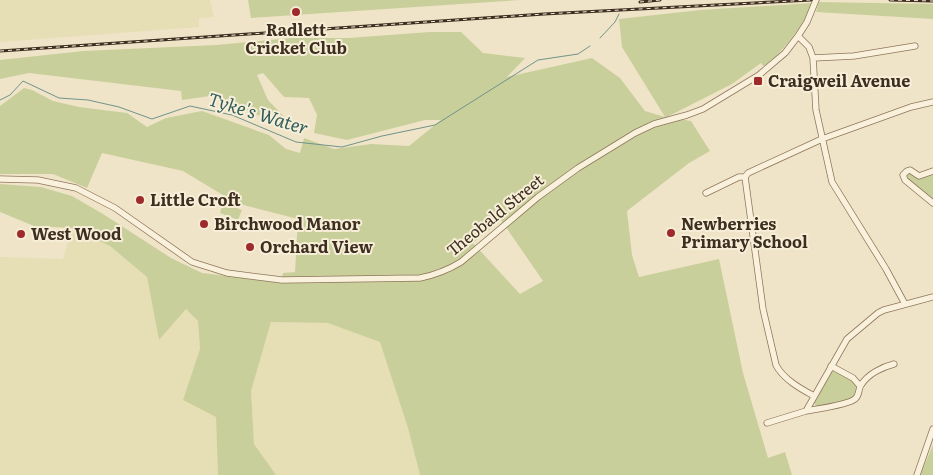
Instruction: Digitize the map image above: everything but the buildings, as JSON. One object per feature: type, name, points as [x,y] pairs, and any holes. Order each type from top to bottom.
[{"type":"street","name":"Theobald Street","points":[[0,179],[38,180],[76,188],[115,208],[192,262],[227,273],[282,280],[420,278],[447,270],[461,262],[553,185],[617,144],[654,124],[703,108],[760,75],[784,53],[798,36],[814,8],[816,0]]},
{"type":"street","points":[[798,36],[809,47],[813,58],[814,99],[832,182],[886,269],[905,304]]},
{"type":"street","points":[[813,58],[854,56],[915,46]]},
{"type":"street","points":[[706,193],[739,177],[745,177],[822,139],[911,107],[933,102]]},
{"type":"street","points":[[933,171],[918,176],[907,170],[904,175],[905,180],[933,203]]},
{"type":"street","points":[[745,177],[763,310],[776,365],[797,386],[814,396]]},
{"type":"street","points":[[806,410],[844,344],[859,328],[878,313],[933,297]]},
{"type":"street","points":[[767,423],[806,410],[854,400],[859,394],[860,386],[870,376],[883,367],[894,364]]},
{"type":"street","points":[[831,366],[853,378],[860,386]]},
{"type":"street","points":[[917,475],[933,429]]},
{"type":"shaded area","points":[[0,0],[210,0],[214,17],[199,18],[199,27],[0,42]]},
{"type":"shaded area","points":[[72,228],[110,246],[147,277],[159,340],[186,309],[198,321],[200,349],[183,400],[216,417],[218,475],[0,475],[0,257],[63,259]]},
{"type":"shaded area","points":[[271,322],[328,323],[380,341],[408,428],[420,475],[276,475],[254,444],[251,391]]},
{"type":"green space","name":"Radlett Cricket Club","points":[[248,0],[520,0],[251,18]]},
{"type":"green space","points":[[819,2],[933,4],[933,19],[816,12]]},
{"type":"green space","points":[[813,3],[792,37],[765,68],[761,63],[732,84],[667,117],[691,121],[710,151],[689,163],[627,211],[632,255],[639,277],[719,259],[743,373],[768,458],[785,452],[792,475],[420,475],[408,428],[380,342],[328,323],[271,322],[251,391],[254,444],[276,475],[218,475],[216,417],[183,400],[200,349],[198,321],[186,309],[159,340],[147,277],[110,246],[72,228],[34,226],[0,212],[0,184],[41,187],[72,196],[171,258],[202,273],[281,282],[283,273],[295,272],[298,219],[236,203],[183,171],[102,153],[87,188],[53,174],[0,174],[0,106],[24,88],[53,101],[79,107],[127,113],[147,127],[166,118],[202,111],[269,135],[286,149],[300,153],[304,138],[334,149],[371,144],[409,146],[441,120],[425,120],[347,140],[314,133],[317,115],[309,98],[284,97],[263,73],[257,75],[268,100],[291,124],[288,128],[210,96],[182,100],[181,91],[29,73],[0,79],[0,60],[83,51],[216,45],[291,38],[348,38],[430,32],[461,32],[483,53],[525,58],[507,77],[592,58],[620,78],[645,111],[665,117],[622,47],[619,19],[700,10]],"holes":[[[501,220],[543,281],[520,294],[473,243]]]},
{"type":"green space","points":[[911,172],[933,174],[933,202],[906,179],[905,174]]},
{"type":"green space","points":[[223,203],[242,210],[238,220],[220,213]]},
{"type":"green space","points":[[833,370],[856,382],[858,392],[852,399],[816,407],[814,402]]},
{"type":"green space","points":[[933,445],[933,475],[920,475]]},
{"type":"waterway","name":"Tyke's Water","points":[[600,38],[615,22],[619,14]]},
{"type":"waterway","name":"Tyke's Water","points":[[0,100],[10,95],[23,81],[59,98],[88,100],[119,107],[152,119],[190,106],[232,115],[296,142],[342,147],[435,125],[538,60],[578,54],[590,46]]},
{"type":"railway","points":[[640,2],[660,0]]},
{"type":"railway","points":[[0,51],[544,14],[811,0]]},
{"type":"railway","points":[[890,0],[933,1]]},
{"type":"place","name":"Radlett Cricket Club","points":[[296,12]]},
{"type":"place","name":"Craigweil Avenue","points":[[758,81]]},
{"type":"place","name":"Little Croft","points":[[140,200]]},
{"type":"place","name":"Birchwood Manor","points":[[204,224]]},
{"type":"place","name":"Newberries Primary School","points":[[671,233]]},
{"type":"place","name":"West Wood","points":[[21,234]]},
{"type":"place","name":"Orchard View","points":[[250,247]]}]
